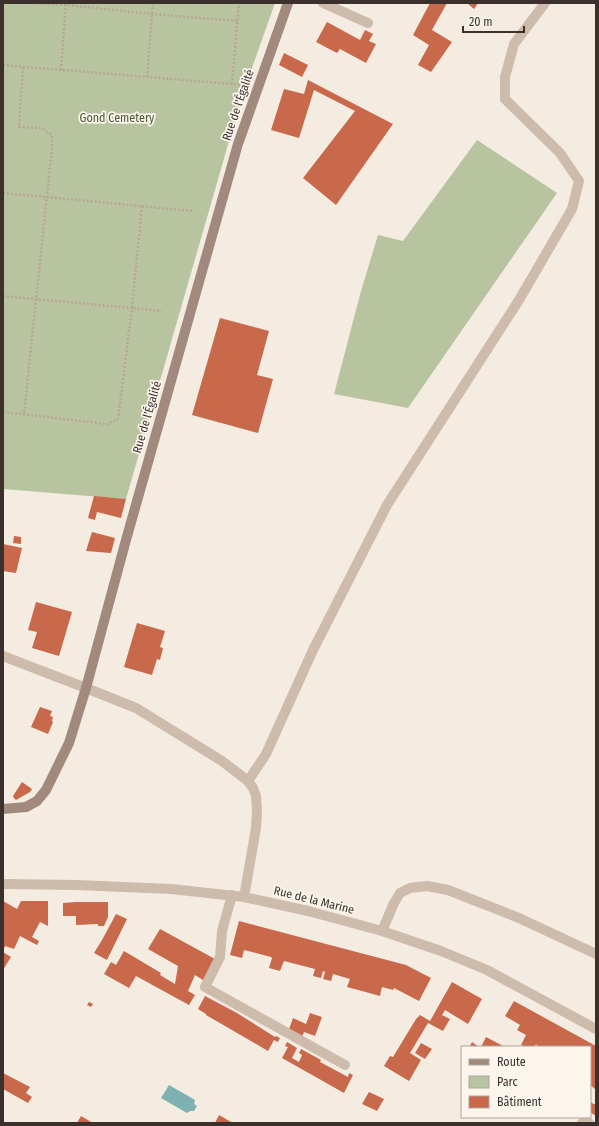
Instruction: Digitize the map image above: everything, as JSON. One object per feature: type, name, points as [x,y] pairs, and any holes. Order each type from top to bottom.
[{"type":"street","name":"Rue de l'Égalité","points":[[3,809],[26,807],[37,801],[46,790],[69,743],[86,688],[126,540],[236,151],[288,3]]},
{"type":"street","points":[[323,3],[368,22]]},
{"type":"street","points":[[248,781],[266,754],[313,650],[387,504],[514,306],[572,209],[579,181],[560,153],[504,99],[505,77],[514,44],[545,3]]},
{"type":"street","points":[[3,656],[136,708],[222,761],[248,781],[256,796],[257,811],[256,828],[244,897]]},
{"type":"street","name":"Rue de la Marine","points":[[3,884],[171,889],[232,895],[308,911],[382,931],[441,951],[487,970],[596,1029]]},
{"type":"street","points":[[382,931],[400,893],[410,888],[427,886],[448,890],[519,918],[596,954]]},
{"type":"street","points":[[232,895],[222,931],[220,957],[205,987],[345,1065]]},
{"type":"street","points":[[582,1123],[589,1123]]},
{"type":"path","points":[[36,3],[66,4],[152,14],[237,21]]},
{"type":"path","points":[[147,77],[153,3]]},
{"type":"path","points":[[232,84],[239,3]]},
{"type":"path","points":[[61,70],[66,4]]},
{"type":"path","points":[[3,65],[259,86]]},
{"type":"path","points":[[24,67],[19,127],[41,128],[52,135],[52,148],[24,414]]},
{"type":"path","points":[[3,193],[194,211]]},
{"type":"path","points":[[3,412],[107,424],[118,419],[132,308],[142,206]]},
{"type":"path","points":[[3,296],[162,311]]},
{"type":"green space","name":"Gond Cemetery","points":[[3,3],[275,3],[242,96],[126,499],[3,489]]},
{"type":"green space","points":[[477,140],[557,193],[408,408],[334,394],[361,291],[378,235],[403,241]]},
{"type":"water","points":[[169,1085],[195,1100],[194,1104],[197,1106],[194,1111],[187,1113],[161,1098]]},
{"type":"building","points":[[430,3],[447,3],[432,30],[452,42],[431,72],[418,65],[429,45],[413,35]]},
{"type":"building","points":[[467,3],[478,3],[474,9]]},
{"type":"building","points":[[327,22],[360,40],[365,30],[373,34],[369,41],[376,44],[366,63],[340,49],[337,53],[316,42]]},
{"type":"building","points":[[284,53],[308,65],[302,77],[279,65]]},
{"type":"building","points":[[308,80],[393,124],[336,205],[303,178],[355,111],[314,90],[299,138],[271,130],[284,89],[304,94]]},
{"type":"building","points":[[220,318],[269,331],[257,375],[273,379],[258,433],[192,415]]},
{"type":"building","points":[[94,496],[126,499],[121,518],[97,512],[95,520],[88,518]]},
{"type":"building","points":[[92,532],[115,538],[111,553],[86,551]]},
{"type":"building","points":[[14,536],[21,537],[21,544],[13,543]]},
{"type":"building","points":[[3,544],[22,548],[16,573],[3,571]]},
{"type":"building","points":[[36,602],[72,612],[59,656],[32,648],[37,632],[28,630]]},
{"type":"building","points":[[137,623],[165,631],[160,647],[163,648],[160,660],[157,659],[152,675],[124,667]]},
{"type":"building","points":[[40,707],[52,711],[50,716],[53,717],[53,722],[48,734],[31,727]]},
{"type":"building","points":[[22,782],[32,789],[30,792],[16,800],[13,796]]},
{"type":"building","points":[[3,901],[17,909],[21,901],[48,901],[48,926],[40,922],[32,937],[39,941],[37,945],[20,936],[14,949],[5,946],[3,951]]},
{"type":"building","points":[[108,902],[108,917],[104,926],[98,926],[98,924],[76,925],[76,916],[63,916],[63,903]]},
{"type":"building","points":[[116,914],[127,919],[107,960],[94,953]]},
{"type":"building","points":[[239,921],[406,965],[431,978],[419,1001],[394,988],[393,990],[382,987],[380,996],[347,987],[350,979],[333,974],[331,981],[323,979],[325,972],[323,971],[321,978],[313,976],[315,969],[284,961],[280,971],[269,968],[271,957],[244,950],[242,958],[230,955]]},
{"type":"building","points":[[160,929],[215,959],[203,980],[195,975],[188,991],[195,995],[189,1005],[136,976],[129,988],[104,974],[111,962],[116,965],[124,951],[161,973],[160,975],[175,984],[178,966],[148,949]]},
{"type":"building","points":[[3,952],[11,957],[3,970]]},
{"type":"building","points":[[452,982],[482,999],[468,1024],[445,1010],[442,1015],[450,1019],[443,1031],[428,1023],[410,1053],[421,1060],[409,1081],[384,1066],[390,1056],[393,1057],[416,1019],[420,1015],[430,1021]]},
{"type":"building","points":[[205,996],[237,1013],[275,1037],[280,1038],[278,1042],[274,1040],[268,1051],[206,1015],[198,1009]]},
{"type":"building","points":[[514,1001],[596,1046],[595,1089],[591,1086],[591,1046],[538,1046],[536,1045],[537,1043],[535,1046],[523,1046],[521,1045],[526,1035],[517,1030],[520,1025],[505,1016]]},
{"type":"building","points":[[89,1002],[93,1004],[91,1007],[87,1005]]},
{"type":"building","points":[[310,1013],[322,1017],[315,1036],[304,1032],[301,1039],[288,1032],[293,1018],[306,1024]]},
{"type":"building","points":[[486,1037],[503,1046],[482,1046]]},
{"type":"building","points":[[287,1042],[297,1048],[292,1058],[299,1062],[302,1055],[299,1053],[301,1049],[321,1060],[320,1062],[348,1077],[349,1073],[353,1075],[344,1093],[282,1058],[288,1047],[285,1046]]},
{"type":"building","points":[[472,1042],[478,1046],[470,1046]]},
{"type":"building","points":[[421,1043],[432,1049],[425,1059],[415,1053]]},
{"type":"building","points":[[3,1073],[30,1087],[26,1093],[32,1097],[28,1103],[3,1089]]},
{"type":"building","points":[[369,1092],[384,1099],[377,1111],[362,1104]]},
{"type":"building","points":[[591,1102],[596,1105],[596,1116],[591,1113]]},
{"type":"building","points":[[219,1115],[233,1123],[215,1123]]},
{"type":"building","points":[[81,1116],[93,1123],[77,1123]]}]
